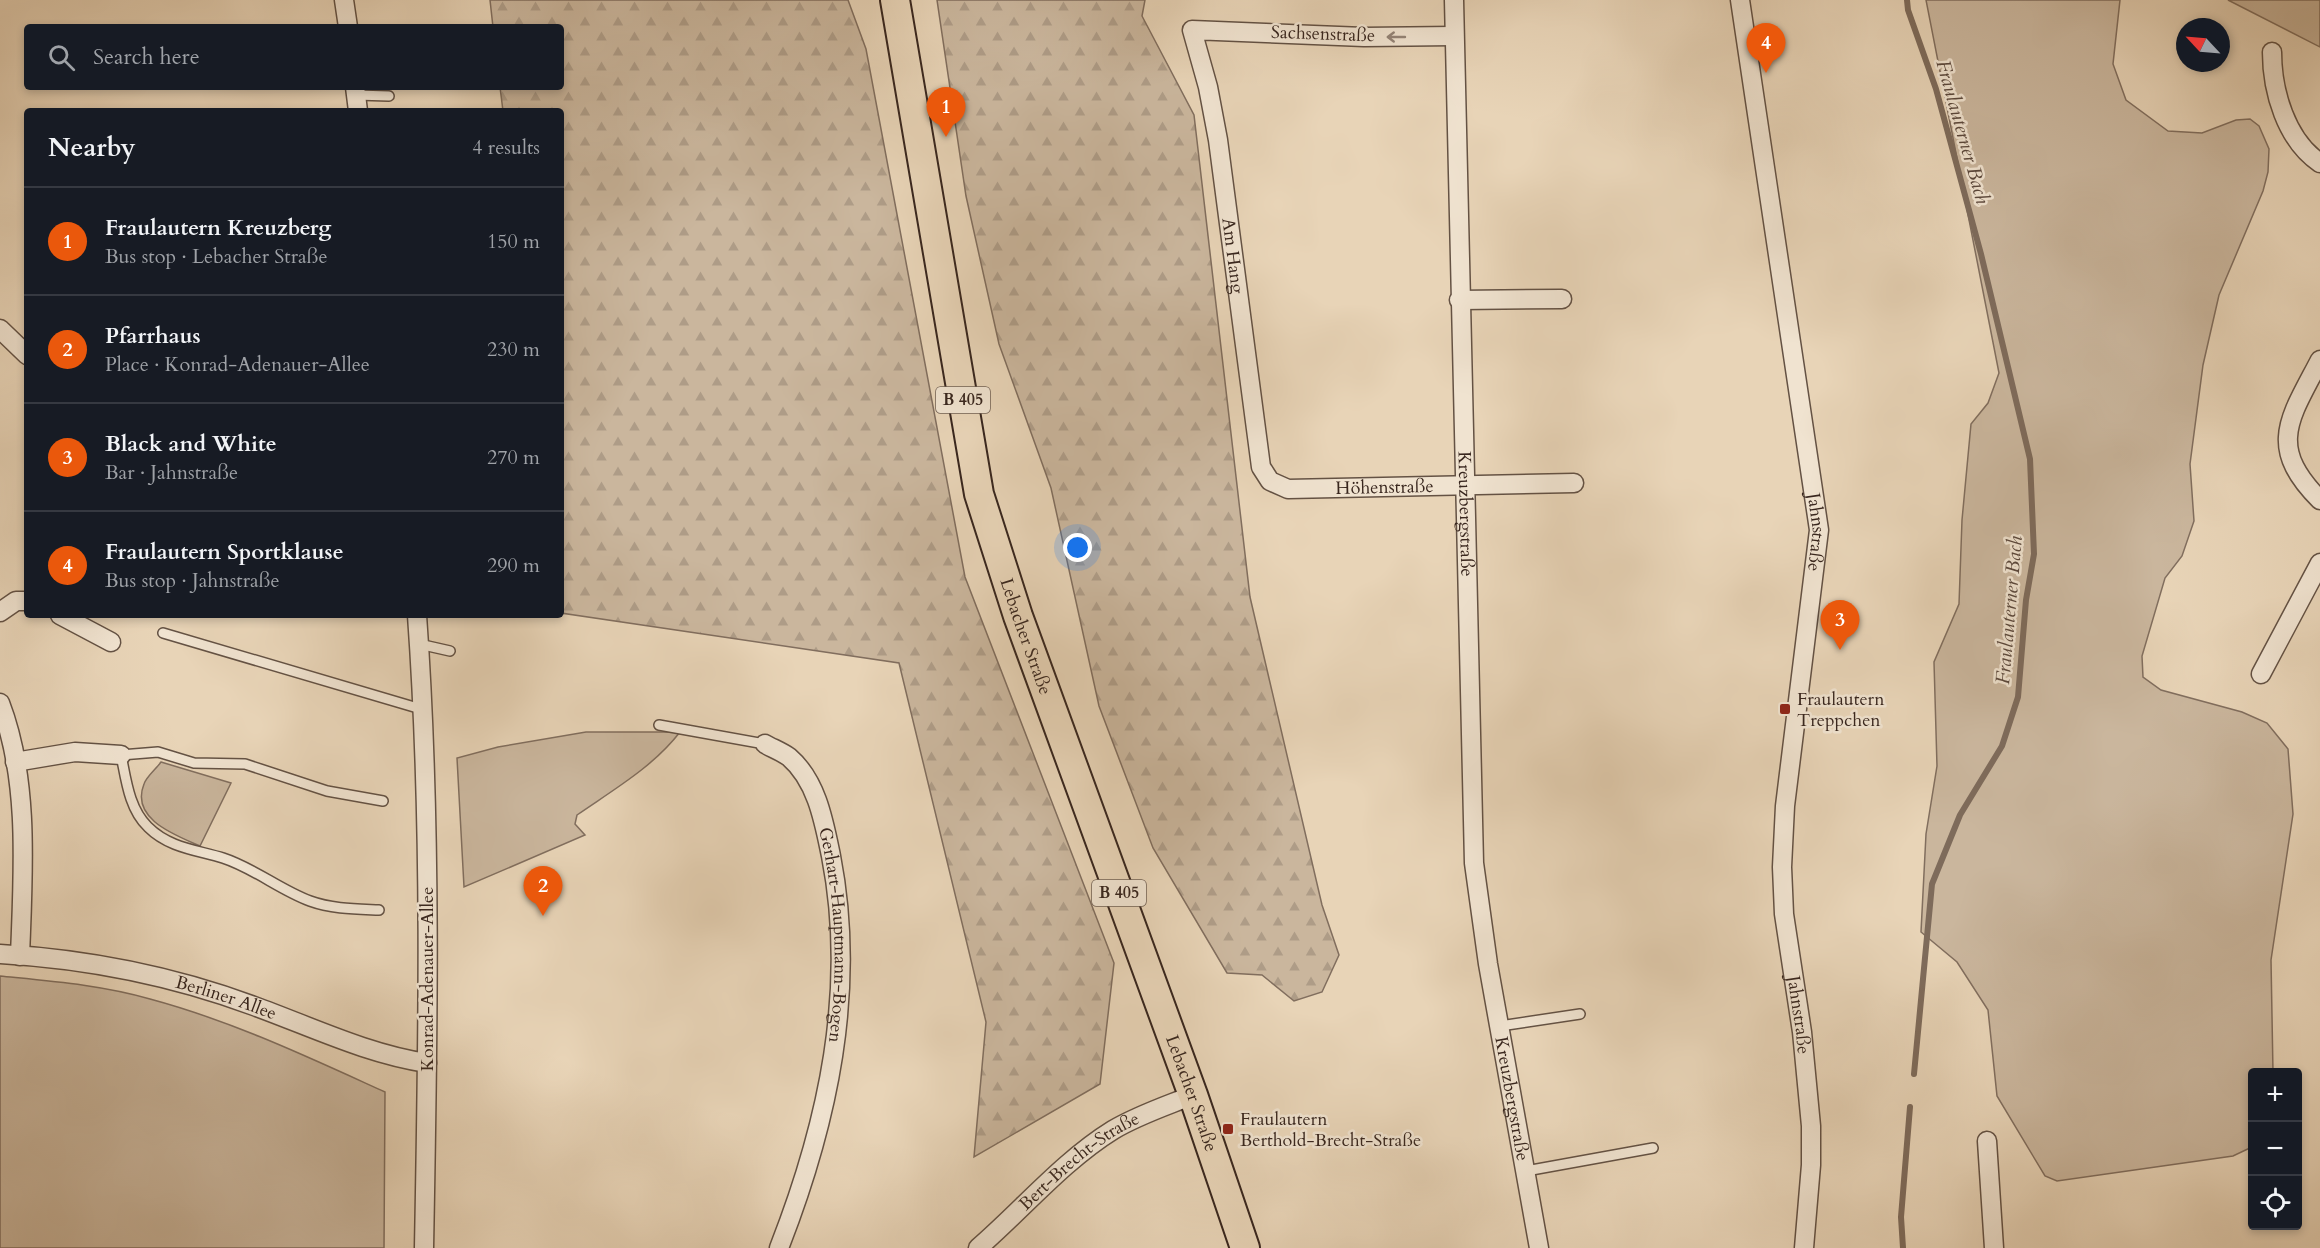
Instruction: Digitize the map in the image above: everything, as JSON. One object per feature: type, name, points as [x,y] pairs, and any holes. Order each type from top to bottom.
[{"type":"main road","name":"Lebacher Straße","points":[[895,0],[979,494],[1018,616],[1193,1095],[1245,1248]]},
{"type":"street","points":[[344,0],[348,24]]},
{"type":"street","name":"Kreuzbergstraße","points":[[1454,0],[1463,485],[1474,863],[1477,897],[1539,1248]]},
{"type":"street","name":"Jahnstraße","points":[[1740,0],[1819,530],[1785,806],[1782,867],[1784,914],[1802,1032],[1810,1115],[1811,1165],[1804,1248]]},
{"type":"street","name":"Sachsenstraße","points":[[1192,30],[1364,37],[1454,36]]},
{"type":"street","name":"Am Hang","points":[[1192,30],[1208,87],[1218,140],[1262,468],[1270,481]]},
{"type":"street","points":[[2272,52],[2272,71],[2286,121],[2298,142],[2320,163]]},
{"type":"street","points":[[1459,300],[1562,299]]},
{"type":"street","points":[[1,332],[24,352]]},
{"type":"street","points":[[2320,360],[2288,426],[2287,448],[2294,467],[2320,500]]},
{"type":"street","name":"Höhenstraße","points":[[1270,481],[1287,489],[1574,483]]},
{"type":"street","points":[[2261,674],[2320,563]]},
{"type":"street","points":[[0,612],[16,602],[24,601]]},
{"type":"street","points":[[66,618],[111,642]]},
{"type":"street","name":"Konrad-Adenauer-Allee","points":[[417,618],[428,1063],[424,1248]]},
{"type":"street","points":[[1,707],[15,762],[21,827],[20,956]]},
{"type":"street","name":"Gerhart-Hauptmann-Bogen","points":[[765,744],[788,756],[805,774],[816,796],[835,879],[842,958],[833,1062],[824,1113],[798,1201],[779,1248]]},
{"type":"street","points":[[15,762],[75,752],[121,755]]},
{"type":"street","name":"Berliner Allee","points":[[0,954],[140,971],[252,1005],[370,1051],[428,1063]]},
{"type":"street","name":"Bert-Brecht-Straße","points":[[978,1248],[1074,1160],[1112,1131],[1142,1115],[1193,1095]]},
{"type":"street","points":[[1987,1142],[1994,1248]]},
{"type":"lane","points":[[357,98],[388,96]]},
{"type":"lane","points":[[163,633],[394,703],[421,709]]},
{"type":"lane","points":[[419,644],[450,651]]},
{"type":"lane","name":"Gerhart-Hauptmann-Bogen","points":[[659,724],[765,744]]},
{"type":"lane","points":[[378,910],[329,907],[310,901],[224,858],[185,849],[165,840],[148,827],[138,814],[128,789],[121,755],[158,752],[194,763],[245,764],[327,791],[382,801]]},
{"type":"lane","name":"Kreuzbergstraße","points":[[1500,1026],[1580,1014]]},
{"type":"lane","name":"Kreuzbergstraße","points":[[1526,1171],[1653,1148]]},
{"type":"green space","points":[[490,0],[848,0],[866,49],[965,577],[1114,963],[1100,1084],[974,1157],[986,1022],[899,663],[564,613],[564,108],[503,108],[500,90],[564,90],[564,24],[493,24]]},
{"type":"green space","points":[[937,0],[1145,0],[1142,16],[1194,115],[1250,597],[1322,905],[1339,955],[1322,992],[1294,1001],[1262,975],[1227,973],[1153,848],[1099,706],[1051,488],[999,344],[966,196]]},
{"type":"green space","points":[[1926,0],[2120,0],[2113,64],[2126,100],[2168,131],[2202,133],[2236,120],[2250,119],[2259,126],[2269,149],[2268,172],[2263,191],[2219,295],[2203,365],[2190,464],[2194,521],[2182,556],[2165,578],[2142,656],[2143,677],[2161,690],[2242,712],[2267,723],[2288,749],[2293,814],[2271,960],[2273,1068],[2248,1068],[2248,1149],[2233,1156],[2057,1181],[2045,1176],[1997,1096],[1988,1010],[1957,962],[1921,932],[1926,834],[1937,766],[1934,662],[1959,604],[1962,520],[1971,424],[1988,403],[1999,373]]},
{"type":"green space","points":[[2228,0],[2320,0],[2320,47]]},
{"type":"green space","points":[[586,732],[680,732],[645,767],[577,815],[575,824],[585,835],[464,887],[457,758],[498,747]]},
{"type":"green space","points":[[161,762],[231,783],[200,846],[157,824],[143,807],[141,796],[144,784]]},
{"type":"green space","points":[[0,976],[95,987],[132,994],[180,1008],[269,1041],[385,1092],[384,1248],[0,1248]]},
{"type":"waterway","name":"Fraulauterner Bach","points":[[1907,0],[1908,10],[1936,89],[1981,254],[2030,459],[2034,554],[2026,600],[2018,697],[2002,746],[1960,815],[1932,884],[1914,1074]]},
{"type":"waterway","name":"Fraulauterner Bach","points":[[1903,1248],[1901,1217],[1910,1107]]},
{"type":"place","name":"Fraulautern Sportklause","points":[[1766,73]]},
{"type":"place","name":"Fraulautern Kreuzberg","points":[[946,137]]},
{"type":"place","name":"Black and White","points":[[1840,650]]},
{"type":"place","name":"Fraulautern Treppchen","points":[[1785,709]]},
{"type":"place","name":"Pfarrhaus","points":[[543,916]]},
{"type":"place","name":"Fraulautern Berthold-Brecht-Straße","points":[[1228,1129]]}]
